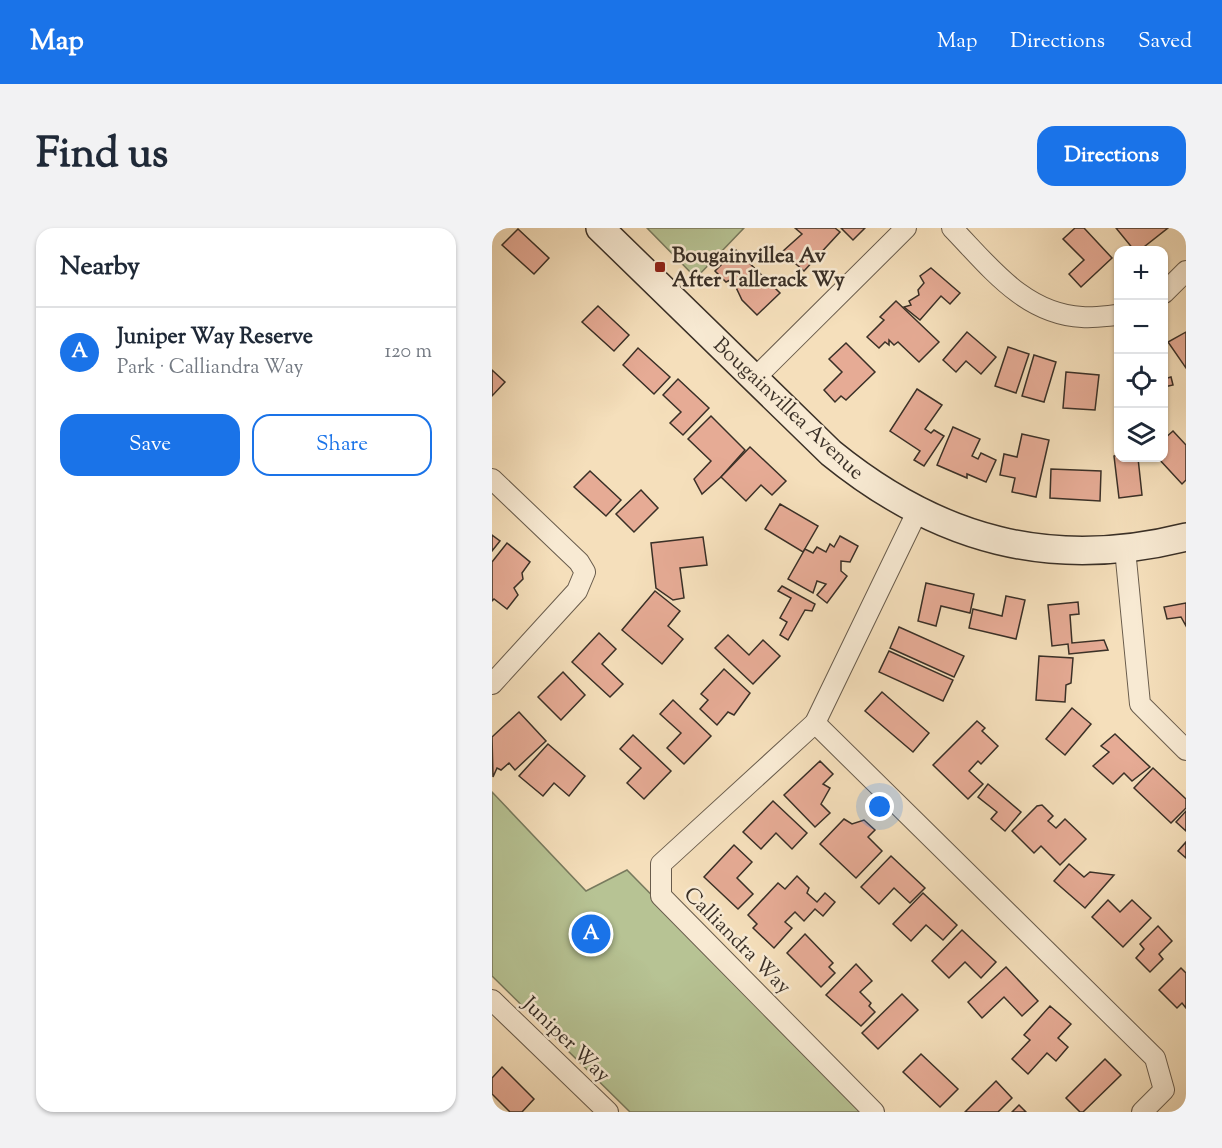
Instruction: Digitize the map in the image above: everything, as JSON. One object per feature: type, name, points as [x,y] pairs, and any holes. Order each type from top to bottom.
[{"type":"street","name":"Bougainvillea Avenue","points":[[600,228],[831,453],[873,485],[917,512],[964,531],[1008,542],[1067,550],[1125,549],[1186,537]]},
{"type":"street","points":[[754,379],[906,228]]},
{"type":"street","points":[[952,228],[1018,295],[1049,310],[1080,317],[1114,315]]},
{"type":"street","points":[[1168,289],[1186,271]]},
{"type":"street","points":[[492,479],[579,562],[585,572],[577,591],[492,684]]},
{"type":"street","name":"Calliandra Way","points":[[874,1112],[661,896],[661,864],[815,723],[917,512]]},
{"type":"street","points":[[1125,549],[1140,704],[1186,750]]},
{"type":"street","points":[[815,723],[1155,1058],[1164,1090],[1142,1112]]},
{"type":"street","name":"Juniper Way","points":[[492,1000],[608,1112]]},
{"type":"green space","points":[[647,228],[744,228],[696,278]]},
{"type":"green space","points":[[492,792],[586,891],[627,870],[865,1112],[630,1112],[492,976]]},
{"type":"building","points":[[795,228],[835,228],[840,232],[804,271],[782,252],[802,234]]},
{"type":"building","points":[[841,228],[865,228],[853,240]]},
{"type":"building","points":[[1075,228],[1084,228],[1112,258],[1081,287],[1069,274],[1084,260],[1063,239]]},
{"type":"building","points":[[1116,228],[1168,228],[1145,246],[1131,246]]},
{"type":"building","points":[[518,229],[549,258],[534,274],[502,245]]},
{"type":"building","points":[[736,250],[780,293],[757,315],[742,300],[732,279],[726,282],[715,271]]},
{"type":"building","points":[[931,268],[960,293],[950,304],[941,296],[920,320],[904,307],[911,305],[909,301],[919,295],[918,290],[924,283],[920,276]]},
{"type":"building","points":[[896,301],[939,342],[919,362],[898,342],[894,345],[889,340],[889,345],[885,342],[879,348],[867,337],[884,320],[880,317]]},
{"type":"building","points":[[598,306],[629,335],[614,351],[582,322]]},
{"type":"building","points":[[967,332],[996,357],[981,374],[966,361],[956,372],[943,360]]},
{"type":"building","points":[[1186,332],[1186,368],[1168,342]]},
{"type":"building","points":[[846,343],[875,372],[846,400],[841,396],[835,402],[824,390],[842,372],[829,359]]},
{"type":"building","points":[[1008,347],[1029,354],[1016,393],[995,386]]},
{"type":"building","points":[[638,348],[670,377],[654,394],[623,365]]},
{"type":"building","points":[[1034,355],[1056,362],[1044,402],[1022,396]]},
{"type":"building","points":[[492,370],[505,382],[492,396]]},
{"type":"building","points":[[1066,372],[1099,375],[1095,410],[1063,408]]},
{"type":"building","points":[[1171,377],[1173,385],[1168,386],[1168,378]]},
{"type":"building","points":[[678,379],[709,408],[683,435],[670,423],[681,412],[663,395]]},
{"type":"building","points":[[917,389],[942,405],[925,429],[931,433],[934,430],[944,436],[924,466],[914,460],[920,451],[890,431]]},
{"type":"building","points":[[711,416],[745,450],[702,494],[694,479],[711,461],[688,439]]},
{"type":"building","points":[[953,427],[980,439],[972,456],[978,459],[981,453],[996,460],[986,482],[967,474],[967,478],[937,465]]},
{"type":"building","points":[[1173,431],[1186,445],[1186,480],[1182,484],[1162,462],[1168,462],[1168,435]]},
{"type":"building","points":[[1022,434],[1049,440],[1036,497],[1012,492],[1015,478],[1000,475],[1004,454],[1017,457]]},
{"type":"building","points":[[750,447],[786,481],[772,495],[761,485],[746,501],[721,477]]},
{"type":"building","points":[[1115,462],[1138,462],[1142,495],[1119,498]]},
{"type":"building","points":[[1051,469],[1101,471],[1100,501],[1050,498]]},
{"type":"building","points":[[590,471],[621,500],[606,516],[574,487]]},
{"type":"building","points":[[641,490],[658,508],[634,532],[616,514]]},
{"type":"building","points":[[780,504],[818,526],[803,552],[765,529]]},
{"type":"building","points":[[492,535],[500,541],[492,551]]},
{"type":"building","points":[[840,536],[858,546],[850,562],[841,561],[841,571],[847,576],[827,603],[817,595],[826,584],[817,581],[813,593],[788,579],[805,549],[813,553],[817,547],[826,552],[830,544],[834,547]]},
{"type":"building","points":[[703,537],[707,565],[680,568],[684,598],[673,600],[656,588],[651,543]]},
{"type":"building","points":[[507,543],[530,562],[522,573],[523,579],[514,588],[518,595],[507,609],[494,599],[492,601],[492,562]]},
{"type":"building","points":[[926,583],[974,594],[970,613],[941,606],[936,626],[918,621]]},
{"type":"building","points":[[782,586],[815,604],[812,611],[805,610],[788,640],[780,635],[787,622],[780,618],[791,598],[778,591]]},
{"type":"building","points":[[655,591],[680,611],[668,626],[683,639],[662,664],[622,630]]},
{"type":"building","points":[[1006,596],[1025,600],[1016,639],[969,628],[973,609],[1002,616]]},
{"type":"building","points":[[1078,602],[1079,614],[1070,615],[1072,643],[1104,640],[1108,650],[1069,654],[1068,644],[1052,646],[1048,605]]},
{"type":"building","points":[[1186,603],[1186,626],[1181,617],[1167,619],[1164,607]]},
{"type":"building","points":[[899,627],[964,656],[954,677],[890,648]]},
{"type":"building","points":[[599,633],[616,649],[602,664],[623,684],[610,697],[572,662]]},
{"type":"building","points":[[728,635],[749,655],[763,640],[780,656],[753,684],[715,648]]},
{"type":"building","points":[[889,651],[953,680],[943,701],[879,672]]},
{"type":"building","points":[[1039,656],[1073,658],[1071,683],[1066,685],[1065,702],[1036,700]]},
{"type":"building","points":[[724,669],[750,693],[734,715],[728,712],[717,725],[700,709],[708,700],[701,694]]},
{"type":"building","points":[[563,672],[585,695],[561,720],[538,697]]},
{"type":"building","points":[[882,692],[929,733],[913,752],[865,711]]},
{"type":"building","points":[[673,700],[711,736],[684,764],[667,748],[681,733],[660,714]]},
{"type":"building","points":[[1072,708],[1091,724],[1065,755],[1046,739]]},
{"type":"building","points":[[519,712],[546,741],[515,770],[509,763],[501,770],[497,768],[493,777],[492,737]]},
{"type":"building","points":[[977,721],[985,728],[982,731],[998,746],[981,764],[978,761],[969,771],[983,784],[968,799],[933,765]]},
{"type":"building","points":[[1115,734],[1150,767],[1132,781],[1124,773],[1113,784],[1093,766],[1109,752],[1101,746]]},
{"type":"building","points":[[633,735],[671,771],[644,799],[627,783],[641,768],[620,749]]},
{"type":"building","points":[[548,744],[585,776],[569,796],[554,783],[543,796],[519,776]]},
{"type":"building","points":[[820,761],[833,774],[823,784],[830,788],[821,804],[830,813],[815,827],[784,795]]},
{"type":"building","points":[[1153,768],[1186,799],[1186,808],[1171,823],[1134,788]]},
{"type":"building","points":[[988,784],[1021,812],[1005,831],[991,819],[997,812],[978,797]]},
{"type":"building","points":[[773,801],[807,833],[792,849],[776,833],[761,849],[743,832]]},
{"type":"building","points":[[1042,805],[1053,816],[1048,821],[1056,828],[1065,819],[1086,839],[1060,865],[1041,846],[1034,853],[1012,831],[1037,806]]},
{"type":"building","points":[[1186,811],[1186,831],[1176,822]]},
{"type":"building","points":[[844,819],[852,824],[864,820],[875,830],[868,837],[882,851],[856,878],[820,844]]},
{"type":"building","points":[[1186,842],[1186,858],[1178,851]]},
{"type":"building","points":[[734,845],[752,862],[737,878],[753,894],[738,909],[704,877]]},
{"type":"building","points":[[891,856],[925,888],[910,903],[894,888],[879,904],[861,887]]},
{"type":"building","points":[[1069,864],[1084,877],[1090,872],[1114,875],[1085,908],[1054,881]]},
{"type":"building","points":[[797,876],[809,888],[807,893],[817,902],[825,893],[835,902],[823,916],[815,909],[804,921],[795,912],[785,922],[792,928],[774,948],[753,928],[757,924],[748,915],[778,883],[785,889]]},
{"type":"building","points":[[923,893],[957,925],[943,940],[926,925],[911,941],[893,924]]},
{"type":"building","points":[[1108,900],[1120,912],[1132,900],[1151,918],[1123,947],[1092,917]]},
{"type":"building","points":[[1158,926],[1172,941],[1159,954],[1163,959],[1150,972],[1136,958],[1144,949],[1140,944]]},
{"type":"building","points":[[962,930],[996,962],[981,978],[965,962],[949,978],[932,961]]},
{"type":"building","points":[[805,934],[833,963],[829,967],[835,973],[821,987],[787,953]]},
{"type":"building","points":[[856,964],[872,981],[860,992],[871,1003],[869,1006],[875,1012],[861,1026],[826,995]]},
{"type":"building","points":[[1006,967],[1038,1001],[1022,1016],[1004,997],[982,1018],[968,1002]]},
{"type":"building","points":[[1181,968],[1186,973],[1186,1008],[1182,1003],[1177,1008],[1159,990]]},
{"type":"building","points":[[902,994],[918,1010],[878,1049],[862,1033]]},
{"type":"building","points":[[1050,1006],[1071,1024],[1058,1038],[1068,1047],[1056,1061],[1047,1053],[1028,1074],[1012,1059],[1030,1040],[1024,1035]]},
{"type":"building","points":[[921,1054],[958,1089],[940,1107],[903,1072]]},
{"type":"building","points":[[1105,1059],[1121,1075],[1083,1112],[1080,1112],[1066,1098]]},
{"type":"building","points":[[502,1067],[534,1099],[522,1112],[510,1112],[492,1094],[492,1078]]},
{"type":"building","points":[[996,1081],[1012,1098],[998,1112],[965,1112]]},
{"type":"building","points":[[1019,1105],[1026,1112],[1012,1112]]},
{"type":"place","name":"Bougainvillea Av After Tallerack Wy","points":[[660,267]]},
{"type":"place","name":"Juniper Way Reserve","points":[[591,934]]}]
